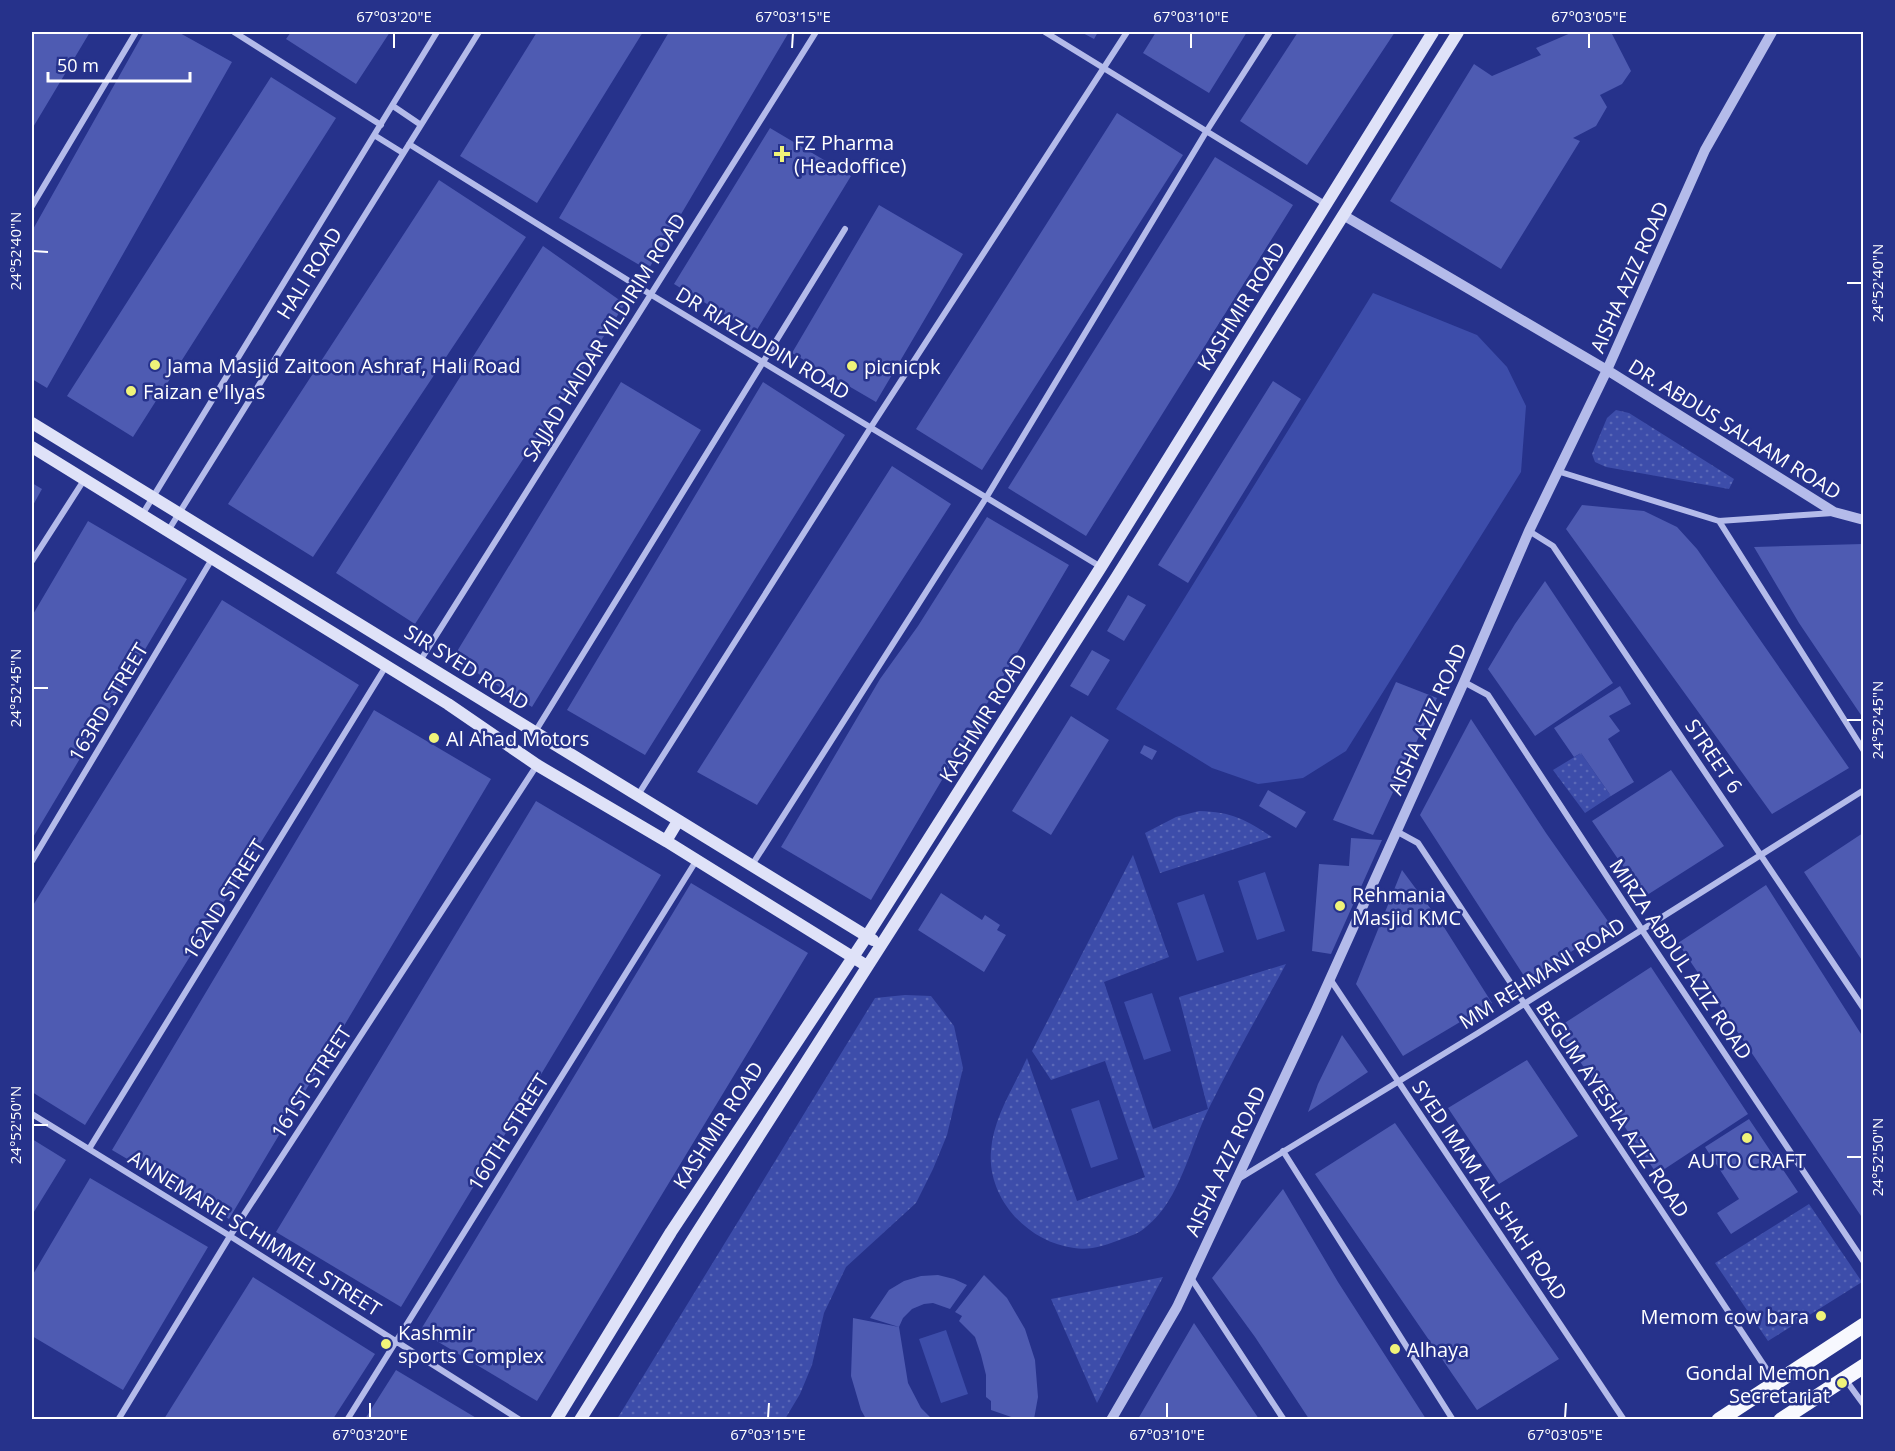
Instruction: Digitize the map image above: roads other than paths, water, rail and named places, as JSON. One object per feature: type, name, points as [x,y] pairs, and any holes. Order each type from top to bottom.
[{"type":"main road","name":"KASHMIR ROAD","points":[[556,1419],[671,1232],[867,936],[1101,567],[1433,32]]},
{"type":"main road","name":"KASHMIR ROAD","points":[[580,1419],[1122,568],[1458,32]]},
{"type":"main road","name":"SIR SYED ROAD","points":[[32,423],[881,945]]},
{"type":"main road","points":[[32,447],[448,704],[537,765],[867,966]]},
{"type":"main road","points":[[448,704],[460,686]]},
{"type":"main road","points":[[666,842],[678,821]]},
{"type":"main road","points":[[1719,1419],[1863,1326]]},
{"type":"main road","points":[[1781,1419],[1863,1366]]},
{"type":"street","points":[[32,206],[136,32]]},
{"type":"street","points":[[234,32],[381,124]]},
{"type":"street","name":"HALI ROAD","points":[[141,515],[437,32]]},
{"type":"street","name":"HALI ROAD","points":[[168,531],[479,32]]},
{"type":"street","name":"SAJJAD HAIDAR YILDIRIM ROAD","points":[[420,661],[816,32]]},
{"type":"street","points":[[1045,32],[1327,205]]},
{"type":"street","points":[[638,795],[871,427],[1128,32]]},
{"type":"street","points":[[751,865],[986,498],[1206,132],[1270,32]]},
{"type":"street","name":"AISHA AZIZ ROAD","points":[[1113,1419],[1191,1278],[1464,682],[1528,531],[1607,370],[1705,150],[1772,32]]},
{"type":"street","points":[[393,106],[421,125]]},
{"type":"street","points":[[374,135],[403,153]]},
{"type":"street","name":"DR RIAZUDDIN ROAD","points":[[409,144],[650,294],[1101,567]]},
{"type":"street","name":"DR. ABDUS SALAAM ROAD","points":[[1343,215],[1607,370],[1834,513],[1863,520]]},
{"type":"street","points":[[535,732],[845,229]]},
{"type":"street","points":[[1557,471],[1719,521],[1834,513]]},
{"type":"street","points":[[32,561],[84,480]]},
{"type":"street","points":[[1719,521],[1863,751]]},
{"type":"street","name":"STREET 6","points":[[1528,531],[1553,546],[1863,1009]]},
{"type":"street","name":"163RD STREET","points":[[32,861],[212,559]]},
{"type":"street","name":"162ND STREET","points":[[89,1149],[386,666]]},
{"type":"street","name":"MIRZA ABDUL AZIZ ROAD","points":[[1464,682],[1488,694],[1863,1262]]},
{"type":"street","name":"161ST STREET","points":[[118,1419],[230,1236],[537,765]]},
{"type":"street","name":"MM REHMANI ROAD","points":[[1237,1180],[1524,1004],[1863,790]]},
{"type":"street","name":"BEGUM AYESHA AZIZ ROAD","points":[[1396,831],[1418,843],[1775,1383]]},
{"type":"street","name":"160TH STREET","points":[[347,1419],[696,861]]},
{"type":"street","name":"SYED IMAM ALI SHAH ROAD","points":[[1330,978],[1624,1419]]},
{"type":"street","name":"ANNEMARIE SCHIMMEL STREET","points":[[32,1114],[520,1419]]},
{"type":"street","points":[[1283,1151],[1453,1419]]},
{"type":"street","points":[[1191,1278],[1284,1419]]},
{"type":"street","points":[[1845,1379],[1863,1405]]},
{"type":"place","name":"FZ Pharma (Headoffice)","points":[[782,154]]},
{"type":"place","name":"Jama Masjid Zaitoon Ashraf, Hali Road","points":[[155,365]]},
{"type":"place","name":"picnicpk","points":[[852,366]]},
{"type":"place","name":"Faizan e Ilyas","points":[[131,391]]},
{"type":"place","name":"Al Ahad Motors","points":[[434,738]]},
{"type":"place","name":"Rehmania Masjid KMC","points":[[1340,906]]},
{"type":"place","name":"AUTO CRAFT","points":[[1747,1138]]},
{"type":"place","name":"Memom cow bara","points":[[1821,1316]]},
{"type":"place","name":"Kashmir sports Complex","points":[[386,1344]]},
{"type":"place","name":"Alhaya","points":[[1395,1349]]},
{"type":"place","name":"Gondal Memon Secretariat","points":[[1842,1383]]}]
